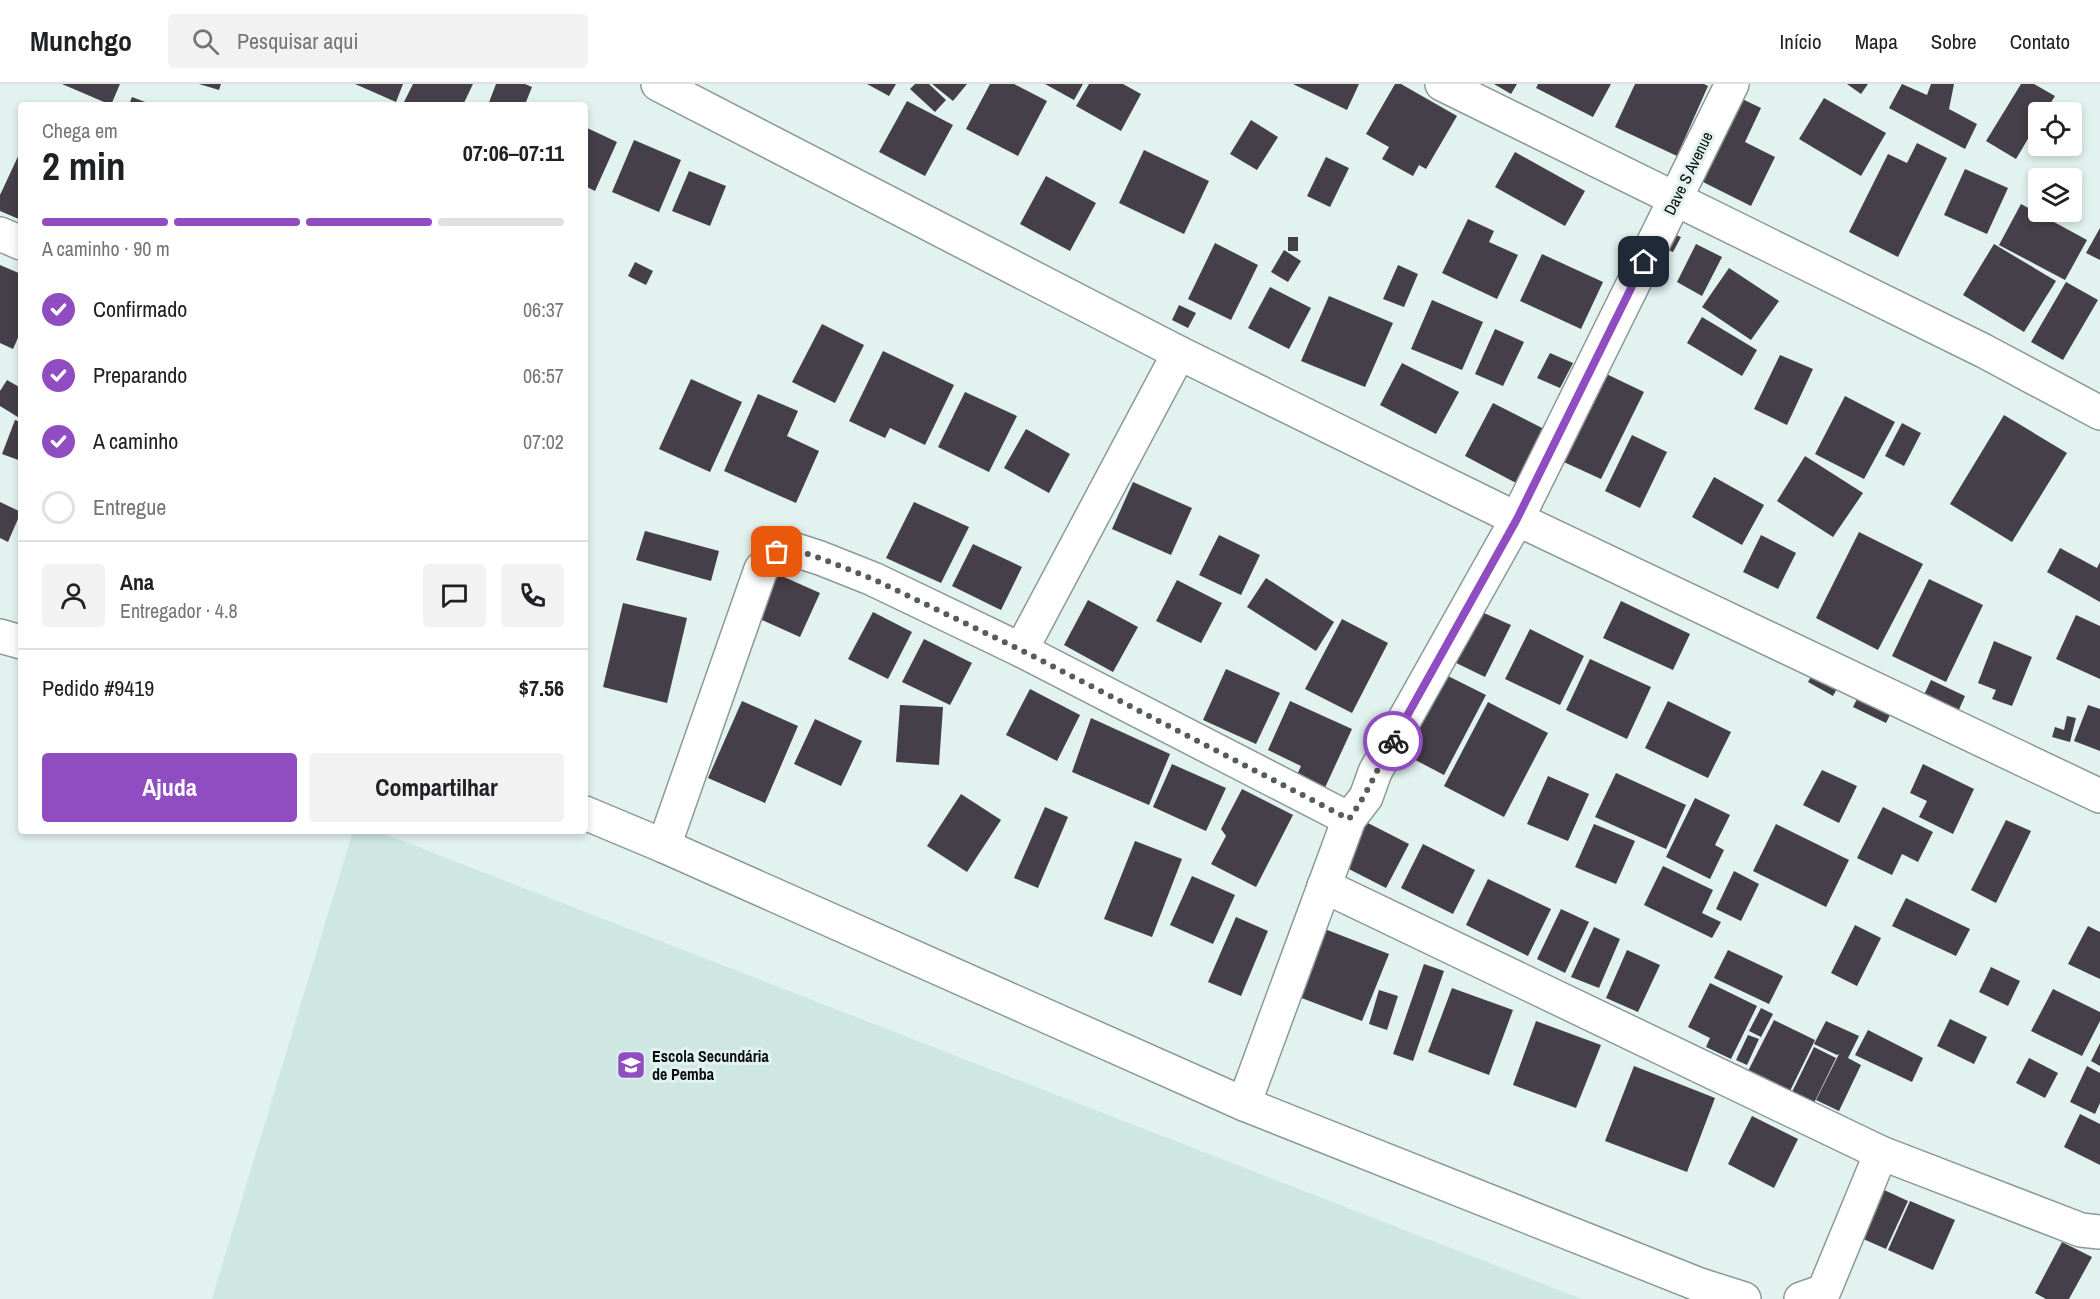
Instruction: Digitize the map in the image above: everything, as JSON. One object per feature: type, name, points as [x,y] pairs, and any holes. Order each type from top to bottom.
[{"type":"street","points":[[658,84],[1179,352],[1517,519],[2100,796]]},
{"type":"street","points":[[1442,84],[1984,351],[2100,413]]},
{"type":"street","name":"Dave S Avenue","points":[[1244,1104],[1349,819],[1366,796],[1375,772],[1517,519],[1732,84]]},
{"type":"street","points":[[0,234],[18,242]]},
{"type":"street","points":[[1021,650],[1179,352]]},
{"type":"street","points":[[664,846],[761,569],[777,552],[789,548],[873,579],[1021,650],[1349,819]]},
{"type":"street","points":[[0,636],[18,641]]},
{"type":"street","points":[[588,814],[1244,1104],[1700,1285],[1744,1299]]},
{"type":"street","points":[[1324,886],[1881,1153],[2081,1230],[2100,1232]]},
{"type":"street","points":[[1801,1299],[1824,1291],[1881,1153]]},
{"type":"shaded area","name":"Escola Secundária de Pemba","points":[[352,834],[385,834],[1582,1299],[212,1299]]},
{"type":"building","points":[[62,84],[120,84],[112,102],[104,102]]},
{"type":"building","points":[[199,84],[221,84],[219,90]]},
{"type":"building","points":[[355,84],[403,84],[396,102]]},
{"type":"building","points":[[413,84],[473,84],[464,102],[404,102]]},
{"type":"building","points":[[496,84],[525,84],[532,87],[526,102],[489,102]]},
{"type":"building","points":[[867,84],[896,84],[889,96]]},
{"type":"building","points":[[915,84],[929,84],[946,100],[935,112],[910,89]]},
{"type":"building","points":[[932,84],[967,84],[953,101]]},
{"type":"building","points":[[990,84],[1014,84],[1047,101],[1018,156],[966,129]]},
{"type":"building","points":[[1045,84],[1083,84],[1074,100]]},
{"type":"building","points":[[1089,84],[1123,84],[1141,94],[1121,131],[1076,106]]},
{"type":"building","points":[[1293,84],[1359,84],[1347,110]]},
{"type":"building","points":[[1395,84],[1401,84],[1457,116],[1426,169],[1419,165],[1413,176],[1382,159],[1389,147],[1366,134]]},
{"type":"building","points":[[1494,84],[1517,84],[1511,94]]},
{"type":"building","points":[[1538,84],[1611,84],[1593,117],[1536,88]]},
{"type":"building","points":[[1635,84],[1704,84],[1708,86],[1677,156],[1615,127]]},
{"type":"building","points":[[1847,84],[1868,84],[1861,94]]},
{"type":"building","points":[[1902,84],[1927,95],[1931,84],[1954,84],[1949,109],[1977,124],[1965,149],[1889,108]]},
{"type":"building","points":[[2021,84],[2034,84],[2055,96],[2051,102],[2028,102],[2028,139],[2016,159],[1986,141]]},
{"type":"building","points":[[1736,96],[1761,108],[1745,142],[1775,157],[1751,206],[1695,178]]},
{"type":"building","points":[[132,97],[145,102],[130,102]]},
{"type":"building","points":[[1824,98],[1886,133],[1861,176],[1799,139]]},
{"type":"building","points":[[907,101],[953,125],[925,176],[879,152]]},
{"type":"building","points":[[1251,120],[1278,137],[1257,170],[1230,154]]},
{"type":"building","points":[[588,128],[617,142],[595,191],[588,188]]},
{"type":"building","points":[[634,140],[681,160],[659,212],[612,192]]},
{"type":"building","points":[[1917,143],[1947,158],[1898,257],[1849,232],[1888,154],[1907,163]]},
{"type":"building","points":[[1144,150],[1209,181],[1184,234],[1119,203]]},
{"type":"building","points":[[1515,152],[1585,191],[1565,226],[1495,187]]},
{"type":"building","points":[[18,156],[18,219],[0,211],[0,195]]},
{"type":"building","points":[[1326,157],[1349,168],[1330,207],[1307,196]]},
{"type":"building","points":[[1965,169],[2008,188],[1987,234],[1944,215]]},
{"type":"building","points":[[689,171],[726,186],[710,226],[672,211]]},
{"type":"building","points":[[1046,176],[1096,203],[1070,251],[1020,224]]},
{"type":"building","points":[[2021,204],[2028,208],[2028,222],[2054,222],[2087,240],[2065,280],[1999,245]]},
{"type":"building","points":[[1468,219],[1494,231],[1489,242],[1518,255],[1497,299],[1442,273]]},
{"type":"building","points":[[2100,228],[2100,260],[2086,253]]},
{"type":"building","points":[[1665,231],[1681,237],[1673,252],[1659,246]]},
{"type":"building","points":[[1288,237],[1298,237],[1298,251],[1288,251]]},
{"type":"building","points":[[1215,243],[1258,265],[1231,320],[1188,299]]},
{"type":"building","points":[[1696,244],[1722,257],[1702,296],[1677,282]]},
{"type":"building","points":[[1994,244],[2056,281],[2024,332],[1963,295]]},
{"type":"building","points":[[1284,250],[1301,261],[1288,282],[1271,272]]},
{"type":"building","points":[[1542,254],[1603,282],[1581,329],[1520,301]]},
{"type":"building","points":[[635,262],[653,271],[646,285],[628,276]]},
{"type":"building","points":[[0,265],[18,273],[18,338],[13,349],[0,343]]},
{"type":"building","points":[[1398,265],[1418,274],[1404,307],[1383,299]]},
{"type":"building","points":[[1729,268],[1779,301],[1751,340],[1702,307]]},
{"type":"building","points":[[2066,282],[2098,300],[2063,360],[2031,342]]},
{"type":"building","points":[[1270,287],[1311,308],[1289,349],[1248,328]]},
{"type":"building","points":[[1329,296],[1393,323],[1365,387],[1301,361]]},
{"type":"building","points":[[1432,300],[1483,322],[1462,370],[1411,349]]},
{"type":"building","points":[[1179,305],[1196,313],[1188,328],[1172,320]]},
{"type":"building","points":[[1702,317],[1757,350],[1742,376],[1687,343]]},
{"type":"building","points":[[822,324],[864,345],[835,403],[792,382]]},
{"type":"building","points":[[1495,329],[1524,342],[1503,386],[1475,374]]},
{"type":"building","points":[[883,351],[954,385],[925,445],[890,428],[885,438],[849,421]]},
{"type":"building","points":[[1550,353],[1573,363],[1560,388],[1537,378]]},
{"type":"building","points":[[1780,355],[1813,369],[1787,425],[1754,409]]},
{"type":"building","points":[[1402,363],[1459,392],[1436,434],[1380,405]]},
{"type":"building","points":[[1598,370],[1644,392],[1601,479],[1555,458]]},
{"type":"building","points":[[691,379],[742,402],[710,472],[659,449]]},
{"type":"building","points":[[7,380],[18,386],[18,417],[0,406],[0,391]]},
{"type":"building","points":[[965,392],[1017,416],[989,472],[938,447]]},
{"type":"building","points":[[758,394],[798,411],[787,436],[819,451],[796,503],[724,471]]},
{"type":"building","points":[[1845,396],[1895,422],[1864,479],[1815,454]]},
{"type":"building","points":[[1493,403],[1544,429],[1516,483],[1465,456]]},
{"type":"building","points":[[2004,415],[2067,453],[2012,542],[1950,504]]},
{"type":"building","points":[[15,420],[18,421],[18,460],[2,454]]},
{"type":"building","points":[[1902,423],[1921,433],[1904,466],[1885,456]]},
{"type":"building","points":[[1026,429],[1070,454],[1049,493],[1004,468]]},
{"type":"building","points":[[1632,435],[1667,452],[1640,508],[1605,491]]},
{"type":"building","points":[[1805,456],[1863,493],[1833,537],[1777,501]]},
{"type":"building","points":[[1714,477],[1764,505],[1742,545],[1692,517]]},
{"type":"building","points":[[1133,482],[1192,508],[1171,555],[1112,529]]},
{"type":"building","points":[[0,502],[18,511],[18,519],[8,542],[0,538]]},
{"type":"building","points":[[914,502],[969,527],[941,583],[886,558]]},
{"type":"building","points":[[645,531],[719,551],[711,581],[636,560]]},
{"type":"building","points":[[1859,532],[1923,564],[1878,650],[1816,618]]},
{"type":"building","points":[[1219,535],[1260,555],[1241,595],[1199,575]]},
{"type":"building","points":[[1761,535],[1796,553],[1778,589],[1743,572]]},
{"type":"building","points":[[973,544],[1022,567],[1001,610],[952,586]]},
{"type":"building","points":[[2060,548],[2097,568],[2100,562],[2100,602],[2047,572]]},
{"type":"building","points":[[775,573],[820,593],[800,637],[755,617]]},
{"type":"building","points":[[1266,578],[1334,622],[1316,651],[1247,607]]},
{"type":"building","points":[[1929,579],[1983,605],[1946,682],[1892,656]]},
{"type":"building","points":[[1177,580],[1222,603],[1201,643],[1156,621]]},
{"type":"building","points":[[1088,600],[1138,627],[1113,672],[1064,645]]},
{"type":"building","points":[[1621,601],[1690,634],[1673,670],[1603,638]]},
{"type":"building","points":[[623,603],[687,618],[667,703],[603,687]]},
{"type":"building","points":[[1475,609],[1511,625],[1485,677],[1450,660]]},
{"type":"building","points":[[873,612],[912,632],[888,679],[848,659]]},
{"type":"building","points":[[2076,615],[2100,626],[2100,679],[2056,659]]},
{"type":"building","points":[[1342,619],[1388,643],[1352,713],[1305,689]]},
{"type":"building","points":[[1530,629],[1584,656],[1560,705],[1505,679]]},
{"type":"building","points":[[924,639],[972,663],[950,705],[902,682]]},
{"type":"building","points":[[1994,641],[2032,657],[2012,706],[1992,699],[1996,690],[1978,683]]},
{"type":"building","points":[[1590,659],[1651,687],[1627,739],[1566,710]]},
{"type":"building","points":[[1816,668],[1840,683],[1833,696],[1808,682]]},
{"type":"building","points":[[1226,669],[1280,693],[1256,744],[1203,720]]},
{"type":"building","points":[[1444,674],[1486,695],[1444,775],[1402,753]]},
{"type":"building","points":[[1931,680],[1965,696],[1957,714],[1923,697]]},
{"type":"building","points":[[1030,689],[1080,715],[1057,761],[1006,735]]},
{"type":"building","points":[[1860,693],[1893,709],[1886,723],[1853,707]]},
{"type":"building","points":[[742,701],[798,726],[765,803],[708,778]]},
{"type":"building","points":[[1290,701],[1352,729],[1323,792],[1295,779],[1301,766],[1268,750]]},
{"type":"building","points":[[1668,701],[1731,732],[1708,778],[1645,748]]},
{"type":"building","points":[[1488,702],[1548,733],[1504,817],[1444,786]]},
{"type":"building","points":[[900,705],[943,707],[939,765],[896,762]]},
{"type":"building","points":[[2088,705],[2100,709],[2100,751],[2074,741]]},
{"type":"building","points":[[2067,716],[2076,718],[2070,742],[2052,737],[2055,727],[2064,730]]},
{"type":"building","points":[[1091,718],[1170,754],[1149,805],[1072,772]]},
{"type":"building","points":[[815,719],[862,741],[841,786],[794,764]]},
{"type":"building","points":[[1172,764],[1226,788],[1206,831],[1153,807]]},
{"type":"building","points":[[1923,764],[1974,789],[1953,834],[1919,817],[1927,801],[1910,793]]},
{"type":"building","points":[[1822,770],[1857,786],[1839,823],[1803,805]]},
{"type":"building","points":[[1616,773],[1686,805],[1666,849],[1595,817]]},
{"type":"building","points":[[1548,776],[1589,794],[1568,841],[1527,824]]},
{"type":"building","points":[[1242,789],[1293,815],[1256,887],[1211,864],[1226,836],[1221,829]]},
{"type":"building","points":[[961,794],[1001,820],[967,872],[927,846]]},
{"type":"building","points":[[1695,798],[1730,815],[1715,845],[1724,850],[1710,879],[1666,857]]},
{"type":"building","points":[[1045,807],[1068,817],[1038,888],[1014,878]]},
{"type":"building","points":[[1883,807],[1933,832],[1918,862],[1902,854],[1892,875],[1857,858]]},
{"type":"building","points":[[2006,820],[2031,831],[1996,903],[1971,890]]},
{"type":"building","points":[[1364,821],[1409,844],[1386,888],[1341,865]]},
{"type":"building","points":[[1594,824],[1635,841],[1616,884],[1575,867]]},
{"type":"building","points":[[1776,824],[1849,860],[1826,907],[1753,871]]},
{"type":"building","points":[[1135,841],[1182,859],[1152,937],[1104,919]]},
{"type":"building","points":[[1423,844],[1475,870],[1453,914],[1401,888]]},
{"type":"building","points":[[1663,866],[1713,890],[1702,913],[1721,922],[1712,938],[1644,905]]},
{"type":"building","points":[[1734,871],[1759,884],[1741,921],[1716,909]]},
{"type":"building","points":[[1192,876],[1235,895],[1213,944],[1170,925]]},
{"type":"building","points":[[1488,879],[1551,909],[1528,956],[1466,925]]},
{"type":"building","points":[[1906,898],[1970,929],[1956,956],[1892,926]]},
{"type":"building","points":[[1561,909],[1589,922],[1565,973],[1537,959]]},
{"type":"building","points":[[1236,917],[1268,931],[1241,996],[1208,982]]},
{"type":"building","points":[[1855,925],[1881,938],[1857,986],[1831,973]]},
{"type":"building","points":[[1317,926],[1389,954],[1362,1021],[1291,994]]},
{"type":"building","points":[[2088,926],[2100,932],[2100,979],[2068,964]]},
{"type":"building","points":[[1594,927],[1620,939],[1599,988],[1571,977]]},
{"type":"building","points":[[1627,950],[1660,965],[1638,1012],[1606,998]]},
{"type":"building","points":[[1728,950],[1783,976],[1769,1004],[1714,978]]},
{"type":"building","points":[[1424,964],[1444,971],[1413,1061],[1393,1054]]},
{"type":"building","points":[[1991,967],[2020,981],[2008,1006],[1979,992]]},
{"type":"building","points":[[1710,983],[1757,1006],[1731,1059],[1706,1047],[1710,1038],[1688,1027]]},
{"type":"building","points":[[1452,988],[1513,1010],[1489,1075],[1428,1052]]},
{"type":"building","points":[[2053,989],[2100,1012],[2100,1021],[2082,1056],[2031,1031]]},
{"type":"building","points":[[1379,990],[1398,996],[1387,1030],[1369,1024]]},
{"type":"building","points":[[1761,1008],[1773,1014],[1761,1037],[1749,1031]]},
{"type":"building","points":[[1950,1019],[1987,1037],[1974,1064],[1937,1046]]},
{"type":"building","points":[[1774,1020],[1815,1040],[1789,1093],[1747,1073]]},
{"type":"building","points":[[1536,1021],[1601,1045],[1576,1108],[1513,1085]]},
{"type":"building","points":[[1826,1021],[1859,1036],[1848,1058],[1861,1065],[1839,1111],[1816,1100],[1839,1054],[1814,1044]]},
{"type":"building","points":[[1868,1030],[1923,1058],[1912,1082],[1855,1055]]},
{"type":"building","points":[[1748,1035],[1759,1039],[1747,1065],[1736,1060]]},
{"type":"building","points":[[2100,1043],[2100,1066],[2091,1061]]},
{"type":"building","points":[[1814,1047],[1836,1058],[1814,1103],[1792,1092]]},
{"type":"building","points":[[2029,1058],[2058,1073],[2045,1098],[2016,1083]]},
{"type":"building","points":[[1634,1066],[1715,1098],[1687,1172],[1605,1141]]},
{"type":"building","points":[[2087,1066],[2100,1073],[2100,1103],[2095,1114],[2070,1102]]},
{"type":"building","points":[[2080,1114],[2100,1124],[2100,1165],[2064,1147]]},
{"type":"building","points":[[1752,1116],[1798,1139],[1774,1188],[1728,1164]]},
{"type":"building","points":[[1882,1189],[1908,1201],[1886,1249],[1861,1238]]},
{"type":"building","points":[[1910,1201],[1955,1220],[1933,1270],[1888,1250]]},
{"type":"building","points":[[2062,1242],[2092,1257],[2069,1299],[2046,1299],[2035,1293]]},
{"type":"way so far","points":[[777,552],[789,548],[873,579],[1021,650],[1349,819],[1366,796],[1375,772],[1393,741]]},
{"type":"place","name":"Escola Secundária de Pemba","points":[[631,1065]]},
{"type":"route","points":[[1393,741],[1517,519],[1644,262]]}]
